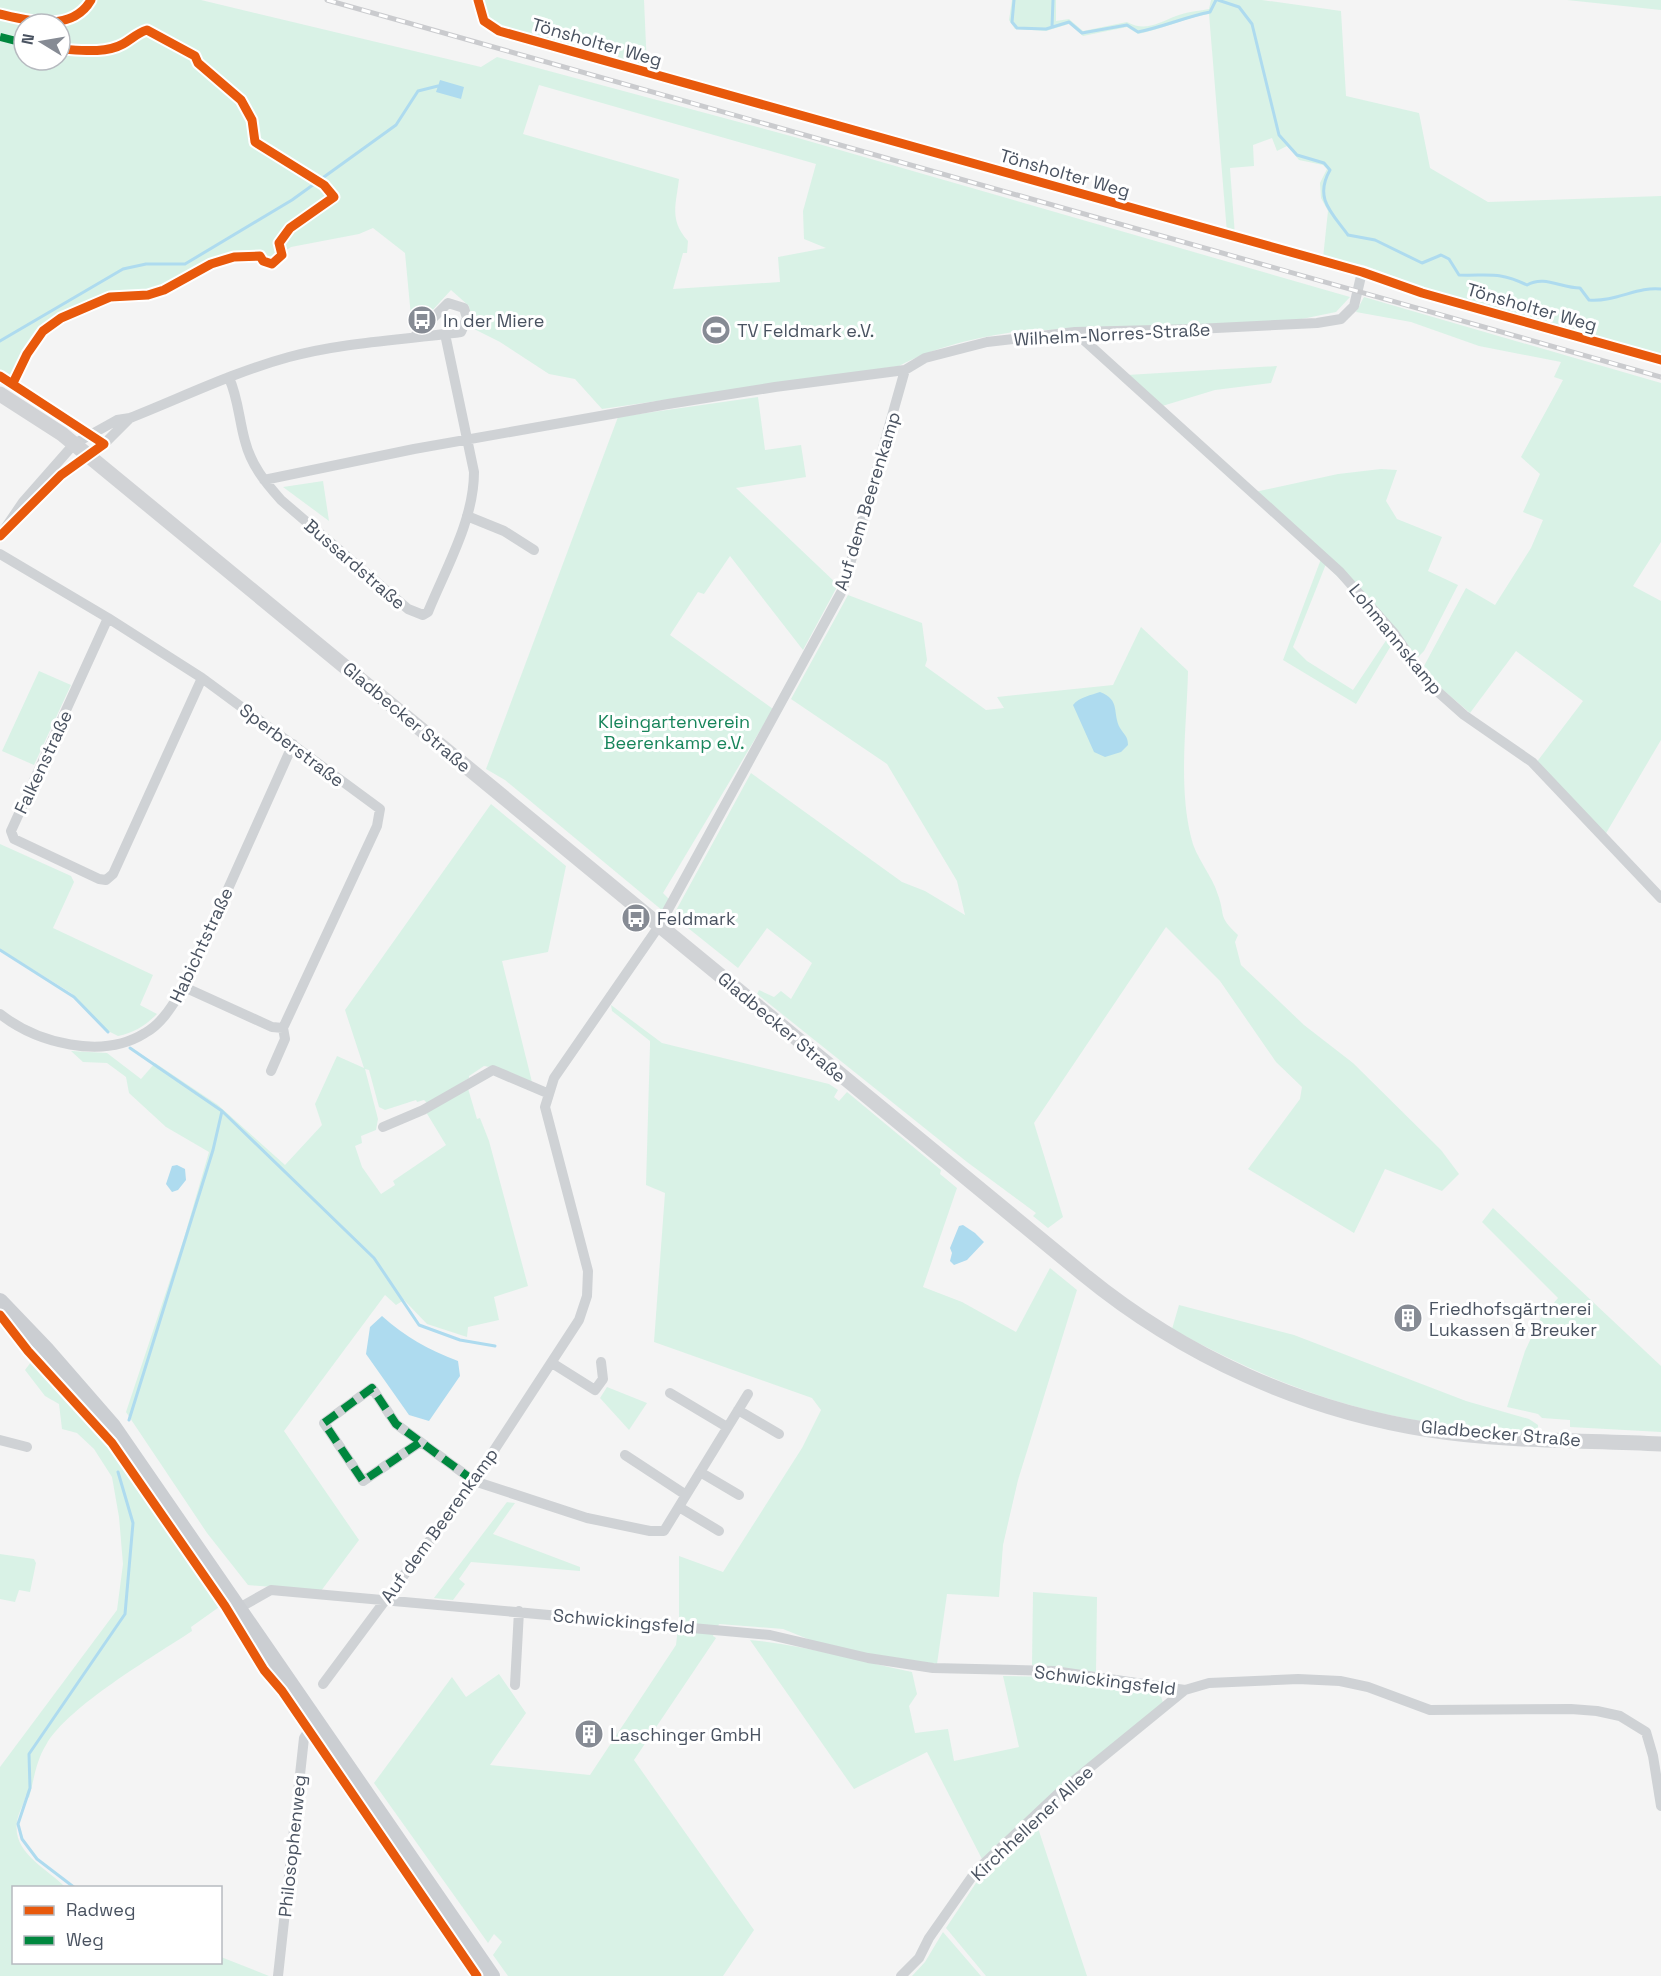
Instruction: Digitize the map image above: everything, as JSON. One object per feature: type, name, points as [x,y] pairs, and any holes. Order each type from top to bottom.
[{"type":"main road","name":"Gladbecker Straße","points":[[0,394],[43,420],[74,444],[1111,1298],[1166,1335],[1233,1371],[1296,1396],[1359,1416],[1431,1430],[1477,1435],[1661,1444]]},
{"type":"main road","points":[[0,1300],[52,1355],[113,1426],[492,1976]]},
{"type":"street","name":"Tönsholter Weg","points":[[478,0],[484,21],[499,31],[1362,272],[1422,293],[1661,360]]},
{"type":"street","name":"Wilhelm-Norres-Straße","points":[[466,440],[775,387],[905,370],[925,358],[987,342],[1075,332],[1229,328],[1317,323],[1341,319],[1354,306],[1362,272]]},
{"type":"street","points":[[2,534],[23,502],[74,444],[117,420],[130,418],[229,378],[290,357],[415,336],[461,332],[467,318],[464,308],[448,303],[415,336]]},
{"type":"street","name":"Lohmannskamp","points":[[1075,332],[1340,572],[1394,633],[1428,683],[1464,715],[1532,762],[1661,898]]},
{"type":"street","name":"Bussardstraße","points":[[229,378],[244,440],[264,480],[281,500],[415,614],[423,615],[428,612],[467,516],[474,491],[474,472],[445,334]]},
{"type":"street","name":"Auf dem Beerenkamp","points":[[323,1684],[474,1481],[579,1320],[587,1296],[588,1271],[544,1107],[547,1093],[554,1078],[659,926],[843,589],[905,370]]},
{"type":"street","points":[[2,534],[61,476],[88,456],[130,418]]},
{"type":"street","points":[[264,480],[466,440]]},
{"type":"street","points":[[467,516],[504,531],[534,550]]},
{"type":"street","name":"Sperberstraße","points":[[0,554],[108,618],[202,678],[293,744],[366,801],[380,809],[377,826],[283,1028],[285,1038],[271,1071]]},
{"type":"street","name":"Falkenstraße","points":[[108,618],[11,831],[14,839],[99,879],[106,880],[113,874],[202,678]]},
{"type":"street","name":"Habichtstraße","points":[[1,1017],[45,1039],[66,1044],[104,1046],[146,1033],[170,1010],[184,987],[293,744]]},
{"type":"street","points":[[184,987],[272,1027],[283,1028]]},
{"type":"street","points":[[383,1127],[423,1110],[493,1070],[547,1093]]},
{"type":"street","points":[[552,1363],[595,1390],[603,1378],[601,1362]]},
{"type":"street","points":[[419,1443],[363,1481],[324,1423],[372,1388],[396,1424],[474,1481],[561,1511],[650,1531],[664,1531],[748,1394]]},
{"type":"street","points":[[670,1393],[728,1427]]},
{"type":"street","points":[[738,1410],[780,1434]]},
{"type":"street","points":[[0,1440],[27,1447]]},
{"type":"street","points":[[625,1455],[686,1495]]},
{"type":"street","points":[[700,1472],[739,1495]]},
{"type":"street","points":[[679,1507],[719,1531]]},
{"type":"street","name":"Schwickingsfeld","points":[[238,1608],[271,1590],[770,1635],[868,1658],[933,1668],[1054,1671],[1185,1690],[1209,1683],[1298,1679],[1340,1681],[1368,1687],[1430,1710],[1571,1709],[1620,1716],[1646,1732],[1653,1756],[1661,1806]]},
{"type":"street","points":[[515,1685],[519,1611]]},
{"type":"street","name":"Kirchhellener Allee","points":[[902,1976],[919,1958],[929,1938],[976,1871],[1060,1792],[1185,1690]]},
{"type":"street","name":"Philosophenweg","points":[[278,1976],[304,1738],[315,1720]]},
{"type":"green space","points":[[0,0],[201,0],[481,67],[497,57],[798,138],[1350,297],[1336,312],[1292,321],[1019,331],[958,343],[927,353],[899,366],[602,409],[575,379],[549,374],[500,342],[472,328],[469,306],[451,290],[418,326],[412,327],[405,253],[373,228],[359,234],[291,247],[273,259],[252,257],[216,265],[162,293],[108,300],[71,315],[49,329],[19,377],[18,395],[0,383],[0,40],[12,42],[12,72],[72,72],[72,53],[91,55],[93,50],[72,48],[72,12],[12,12],[12,38],[0,35]],"holes":[[[539,85],[816,164],[803,211],[804,239],[826,248],[778,257],[780,282],[673,289],[683,253],[687,253],[688,241],[676,219],[679,179],[523,134]]]},
{"type":"green space","points":[[481,0],[644,0],[647,68],[577,41],[576,46],[500,28],[490,22]]},
{"type":"green space","points":[[1012,0],[1056,0],[1056,21],[1069,19],[1083,31],[1127,22],[1140,26],[1152,25],[1180,15],[1209,9],[1211,0],[1262,0],[1341,11],[1346,96],[1419,113],[1430,168],[1488,202],[1661,196],[1661,354],[1458,300],[1363,265],[1323,258],[1328,211],[1321,198],[1320,183],[1327,169],[1323,165],[1299,160],[1287,146],[1277,151],[1272,138],[1253,145],[1254,166],[1230,168],[1235,236],[1227,233],[1209,14],[1138,34],[1127,27],[1083,36],[1069,24],[1046,31],[1015,29],[1009,20]]},
{"type":"green space","points":[[1567,0],[1661,0],[1661,10]]},
{"type":"green space","points":[[1364,297],[1661,383],[1661,542],[1633,586],[1661,601],[1661,740],[1605,835],[1536,763],[1583,701],[1516,651],[1470,713],[1428,677],[1424,666],[1466,588],[1495,605],[1531,548],[1543,520],[1523,512],[1540,474],[1521,457],[1563,380],[1554,377],[1561,362],[1479,346],[1411,322],[1356,312]]},
{"type":"green space","points":[[1277,366],[1271,383],[1215,390],[1159,407],[1127,375]]},
{"type":"green space","name":"Kleingartenverein Beerenkamp e.V.","points":[[758,397],[765,450],[801,445],[806,477],[736,488],[838,585],[803,650],[730,556],[704,594],[698,592],[670,635],[773,709],[663,893],[670,900],[663,911],[505,780],[486,769],[618,417]]},
{"type":"green space","points":[[1381,469],[1397,470],[1386,501],[1397,519],[1442,537],[1428,571],[1458,585],[1424,651],[1417,658],[1255,492],[1338,474]]},
{"type":"green space","points":[[323,481],[329,521],[283,487]]},
{"type":"green space","points":[[1321,559],[1326,564],[1293,647],[1307,661],[1353,690],[1391,633],[1395,639],[1356,704],[1283,660]]},
{"type":"green space","points":[[848,595],[922,623],[927,660],[925,666],[986,710],[1004,708],[997,697],[1113,685],[1141,627],[1188,671],[1184,754],[1187,817],[1193,844],[1215,888],[1223,916],[1238,935],[1235,942],[1241,965],[1304,1025],[1353,1063],[1441,1150],[1459,1174],[1442,1191],[1385,1169],[1354,1233],[1248,1169],[1300,1099],[1302,1087],[1276,1062],[1220,981],[1166,927],[1034,1123],[1063,1217],[1048,1228],[1033,1216],[1036,1213],[967,1162],[757,994],[759,990],[774,997],[781,991],[791,999],[812,963],[767,928],[738,968],[673,916],[751,773],[902,882],[925,891],[965,915],[957,881],[887,764],[791,699]]},
{"type":"green space","points":[[39,671],[71,685],[34,765],[2,751]]},
{"type":"green space","points":[[491,804],[566,866],[548,952],[502,961],[532,1082],[502,1069],[484,1066],[428,1104],[424,1100],[417,1102],[416,1100],[385,1110],[379,1107],[369,1070],[365,1069],[378,1119],[376,1130],[361,1136],[362,1143],[355,1146],[362,1167],[381,1194],[395,1185],[393,1181],[446,1145],[426,1112],[467,1085],[477,1119],[480,1118],[489,1141],[528,1286],[494,1297],[499,1320],[468,1327],[467,1337],[427,1324],[404,1300],[396,1305],[385,1295],[284,1431],[359,1540],[321,1591],[248,1585],[207,1533],[126,1412],[184,1238],[209,1152],[166,1127],[129,1093],[126,1077],[107,1063],[83,1062],[71,1051],[107,1053],[141,1079],[155,1063],[218,1105],[285,1165],[322,1125],[315,1104],[337,1056],[364,1068],[345,1010]]},
{"type":"green space","points":[[0,844],[71,876],[74,882],[53,928],[153,975],[140,1005],[157,1014],[153,1018],[134,1031],[118,1036],[108,1031],[71,993],[0,949]]},
{"type":"green space","points":[[611,1005],[662,1043],[829,1084],[838,1090],[834,1097],[839,1101],[847,1092],[941,1170],[940,1174],[957,1188],[923,1287],[962,1302],[1016,1332],[1050,1268],[1077,1290],[1018,1480],[1003,1545],[999,1597],[947,1594],[937,1664],[845,1650],[818,1643],[783,1629],[719,1624],[713,1636],[716,1638],[634,1760],[754,1930],[723,1976],[508,1976],[493,1955],[502,1942],[494,1934],[488,1943],[374,1783],[452,1677],[466,1697],[499,1674],[526,1713],[490,1765],[590,1775],[676,1645],[679,1619],[679,1556],[723,1572],[802,1448],[821,1410],[812,1398],[654,1342],[665,1193],[646,1185],[650,1041],[612,1011]]},
{"type":"green space","points":[[1493,1208],[1661,1366],[1661,1432],[1570,1427],[1570,1420],[1542,1418],[1538,1414],[1507,1407],[1525,1351],[1540,1319],[1558,1298],[1482,1222]]},
{"type":"green space","points":[[1179,1305],[1294,1335],[1466,1401],[1529,1419],[1538,1425],[1538,1430],[1518,1431],[1441,1424],[1400,1417],[1360,1408],[1284,1383],[1172,1329]]},
{"type":"green space","points":[[31,1362],[52,1372],[113,1447],[222,1605],[191,1627],[192,1631],[134,1668],[73,1714],[46,1745],[38,1764],[29,1798],[26,1795],[19,1815],[17,1833],[20,1843],[33,1859],[64,1886],[12,1886],[12,1964],[222,1964],[222,1957],[269,1976],[0,1976],[0,1767],[117,1610],[123,1564],[119,1517],[112,1477],[94,1449],[77,1433],[62,1429],[59,1404],[45,1396],[25,1370]]},
{"type":"green space","points":[[607,1387],[647,1403],[629,1430],[600,1398]]},
{"type":"green space","points":[[507,1502],[515,1503],[493,1534],[580,1567],[580,1571],[471,1562],[459,1579],[465,1584],[453,1600],[434,1598]]},
{"type":"green space","points":[[0,1554],[34,1559],[36,1563],[30,1592],[19,1590],[15,1602],[0,1599]]},
{"type":"green space","points":[[1033,1592],[1097,1597],[1096,1672],[1032,1665]]},
{"type":"green space","points":[[750,1640],[811,1649],[912,1672],[917,1694],[909,1706],[915,1733],[948,1729],[954,1761],[1019,1747],[1003,1676],[1053,1677],[1160,1693],[1163,1703],[982,1859],[927,1752],[854,1789]]},
{"type":"green space","points":[[1037,1825],[1087,1976],[986,1976],[946,1928],[976,1883]]},
{"type":"green space","points":[[943,1932],[981,1976],[912,1976],[925,1962]]},
{"type":"water","points":[[440,80],[464,87],[461,99],[436,92]]},
{"type":"water","points":[[1100,692],[1111,699],[1120,728],[1128,742],[1121,752],[1105,757],[1094,752],[1073,705],[1082,698]]},
{"type":"water","points":[[177,1165],[185,1169],[186,1180],[178,1190],[172,1192],[166,1184],[172,1166]]},
{"type":"water","points":[[963,1225],[984,1242],[967,1260],[954,1265],[950,1261],[952,1253],[950,1248],[959,1226]]},
{"type":"water","points":[[382,1316],[418,1342],[458,1361],[460,1376],[429,1421],[409,1415],[366,1354],[370,1327]]},
{"type":"waterway","points":[[1014,0],[1012,22],[1017,28],[1046,29],[1069,22],[1082,33],[1127,25],[1138,32],[1147,30],[1210,12],[1216,0]]},
{"type":"waterway","points":[[1052,27],[1053,0]]},
{"type":"waterway","points":[[1218,0],[1239,7],[1252,24],[1279,135],[1297,155],[1324,163],[1330,170],[1325,180],[1324,197],[1331,212],[1348,235],[1375,240],[1422,263],[1441,255],[1449,259],[1459,275],[1501,276],[1527,285],[1540,281],[1580,288],[1589,300],[1608,299],[1644,290],[1661,289]]},
{"type":"waterway","points":[[0,341],[123,269],[146,264],[185,264],[292,200],[396,125],[418,91],[438,86]]},
{"type":"waterway","points":[[0,950],[74,997],[108,1032]]},
{"type":"waterway","points":[[129,1420],[213,1150],[222,1111],[130,1048]]},
{"type":"waterway","points":[[222,1111],[374,1258],[419,1325],[460,1340],[495,1346]]},
{"type":"waterway","points":[[72,1886],[37,1859],[22,1839],[18,1824],[30,1788],[29,1754],[125,1614],[133,1523],[118,1472]]},
{"type":"railway","points":[[327,0],[1661,377]]},
{"type":"marked path","points":[[0,37],[12,40]]},
{"type":"marked path","points":[[419,1443],[363,1481],[324,1423],[372,1388],[396,1424],[474,1481]]},
{"type":"cycle path","points":[[0,14],[37,21],[62,21],[83,10],[91,0]]},
{"type":"cycle path","points":[[478,0],[484,21],[499,31],[1362,272],[1422,293],[1661,360]]},
{"type":"cycle path","points":[[13,383],[27,354],[43,331],[61,318],[110,297],[148,295],[164,290],[211,264],[234,257],[260,256],[263,261],[272,264],[282,255],[279,243],[290,228],[334,197],[324,185],[255,142],[252,120],[241,100],[198,63],[195,56],[147,30],[116,47],[92,51],[72,50]]},
{"type":"cycle path","points":[[0,376],[104,444],[61,475],[0,536]]},
{"type":"cycle path","points":[[0,1315],[28,1351],[112,1443],[225,1606],[264,1670],[282,1691],[477,1976]]},
{"type":"place","name":"In der Miere","points":[[422,320]]},
{"type":"place","name":"TV Feldmark e.V.","points":[[716,330]]},
{"type":"place","name":"Feldmark","points":[[636,918]]},
{"type":"place","name":"Friedhofsgärtnerei Lukassen & Breuker","points":[[1408,1318]]},
{"type":"place","name":"Laschinger GmbH","points":[[589,1734]]}]
